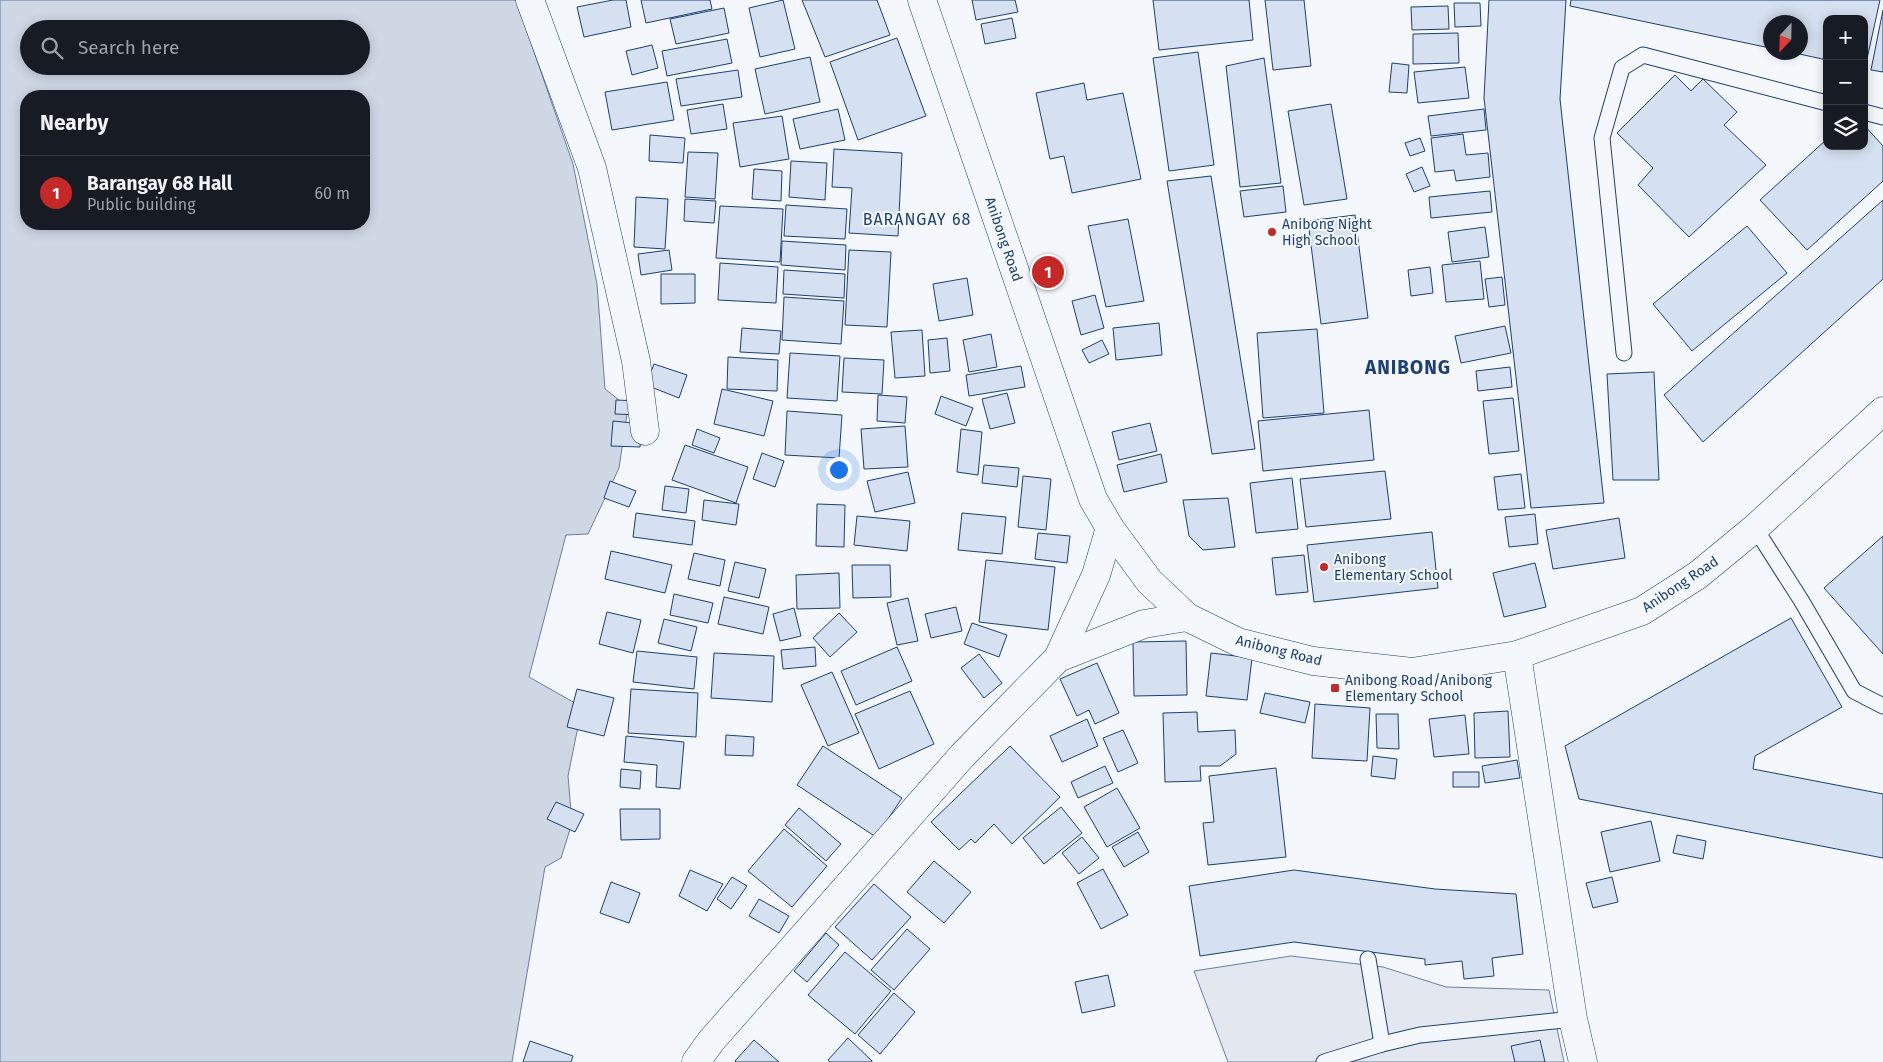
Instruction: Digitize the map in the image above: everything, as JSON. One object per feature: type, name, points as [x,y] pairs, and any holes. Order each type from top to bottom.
[{"type":"street","points":[[530,0],[592,168],[636,361],[645,431]]},
{"type":"street","name":"Anibong Road","points":[[922,0],[1093,499],[1110,528],[1149,581],[1188,617],[1238,642],[1313,661],[1412,672],[1517,655],[1642,611],[1698,576],[1755,528],[1883,411]]},
{"type":"street","points":[[696,1062],[711,1042],[962,756],[1058,658],[1096,575],[1110,528]]},
{"type":"street","points":[[1058,658],[1144,624],[1188,617]]},
{"type":"street","points":[[1517,655],[1573,1019],[1582,1062]]},
{"type":"lane","points":[[1624,353],[1602,138],[1622,68],[1643,55],[1823,102]]},
{"type":"lane","points":[[1868,113],[1883,117]]},
{"type":"lane","points":[[1755,528],[1801,600],[1854,691],[1883,706]]},
{"type":"lane","points":[[1368,959],[1382,1044]]},
{"type":"lane","points":[[1324,1062],[1382,1044],[1420,1036],[1573,1019]]},
{"type":"shaded area","points":[[0,0],[516,0],[573,164],[597,284],[605,389],[628,407],[619,468],[588,534],[566,535],[529,677],[582,707],[568,776],[572,823],[561,858],[545,867],[512,1062],[0,1062]]},
{"type":"shaded area","points":[[1291,956],[1383,967],[1446,987],[1549,990],[1564,1062],[1228,1062],[1194,971]]},
{"type":"building","points":[[613,0],[626,0],[631,27],[584,37],[577,7]]},
{"type":"building","points":[[641,0],[710,0],[712,9],[646,23]]},
{"type":"building","points":[[783,0],[795,49],[760,57],[749,8]]},
{"type":"building","points":[[802,0],[877,0],[890,35],[825,57]]},
{"type":"building","points":[[972,0],[1015,0],[1018,12],[976,20]]},
{"type":"building","points":[[1153,0],[1249,0],[1253,40],[1159,50]]},
{"type":"building","points":[[1265,0],[1304,0],[1311,66],[1273,70]]},
{"type":"building","points":[[1489,0],[1566,0],[1560,99],[1604,503],[1531,508],[1484,98]]},
{"type":"building","points":[[1571,0],[1880,0],[1868,54],[1868,15],[1823,15],[1823,59],[1808,56],[1808,15],[1763,15],[1763,47],[1570,6]]},
{"type":"building","points":[[1454,3],[1480,3],[1481,26],[1455,27]]},
{"type":"building","points":[[1448,6],[1449,29],[1412,30],[1411,7]]},
{"type":"building","points":[[724,8],[729,33],[676,44],[670,19]]},
{"type":"building","points":[[1883,10],[1883,72],[1871,70]]},
{"type":"building","points":[[1012,18],[1016,38],[985,44],[981,24]]},
{"type":"building","points":[[1458,33],[1459,63],[1413,64],[1413,34]]},
{"type":"building","points":[[897,38],[926,116],[858,140],[830,62]]},
{"type":"building","points":[[727,39],[732,63],[667,76],[662,51]]},
{"type":"building","points":[[652,45],[658,68],[632,75],[626,51]]},
{"type":"building","points":[[1198,52],[1214,165],[1169,171],[1153,58]]},
{"type":"building","points":[[810,57],[820,102],[765,114],[755,69]]},
{"type":"building","points":[[1264,58],[1281,183],[1240,187],[1226,66]]},
{"type":"building","points":[[1392,63],[1409,65],[1407,93],[1389,92]]},
{"type":"building","points":[[1465,67],[1469,98],[1418,103],[1414,72]]},
{"type":"building","points":[[738,70],[742,97],[681,106],[676,79]]},
{"type":"building","points":[[1675,75],[1691,91],[1703,79],[1737,112],[1724,125],[1766,165],[1689,237],[1638,185],[1653,168],[1617,133]]},
{"type":"building","points":[[667,82],[674,120],[612,130],[605,92]]},
{"type":"building","points":[[1084,83],[1087,100],[1123,93],[1141,179],[1072,193],[1064,156],[1050,159],[1036,93]]},
{"type":"building","points":[[723,104],[727,129],[691,134],[687,110]]},
{"type":"building","points":[[1331,104],[1347,199],[1304,205],[1288,111]]},
{"type":"building","points":[[838,109],[845,140],[800,149],[793,119]]},
{"type":"building","points":[[1484,109],[1486,130],[1431,136],[1428,116]]},
{"type":"building","points":[[782,116],[789,159],[740,167],[733,123]]},
{"type":"building","points":[[1868,129],[1883,146],[1883,181],[1807,250],[1760,200],[1823,143],[1823,150],[1868,150]]},
{"type":"building","points":[[1463,134],[1466,155],[1488,153],[1490,177],[1456,181],[1454,170],[1435,172],[1431,138]]},
{"type":"building","points":[[650,135],[685,138],[683,163],[649,161]]},
{"type":"building","points":[[1420,138],[1425,151],[1410,156],[1405,143]]},
{"type":"building","points":[[834,149],[902,153],[898,236],[849,233],[852,188],[832,187]]},
{"type":"building","points":[[688,152],[718,153],[715,199],[685,197]]},
{"type":"building","points":[[791,161],[827,163],[825,200],[789,197]]},
{"type":"building","points":[[1422,167],[1430,186],[1414,192],[1406,174]]},
{"type":"building","points":[[754,169],[782,171],[781,201],[752,199]]},
{"type":"building","points":[[1211,176],[1255,449],[1212,454],[1167,181]]},
{"type":"building","points":[[1283,186],[1286,212],[1244,217],[1240,191]]},
{"type":"building","points":[[1490,191],[1492,212],[1431,218],[1429,197]]},
{"type":"building","points":[[636,197],[668,199],[665,249],[634,247]]},
{"type":"building","points":[[685,199],[716,201],[714,223],[684,221]]},
{"type":"building","points":[[1883,200],[1883,279],[1703,442],[1664,395]]},
{"type":"building","points":[[786,205],[847,209],[845,239],[784,236]]},
{"type":"building","points":[[720,206],[783,209],[780,262],[716,258]]},
{"type":"building","points":[[1355,215],[1368,318],[1321,324],[1308,221]]},
{"type":"building","points":[[1128,219],[1144,301],[1106,307],[1088,226]]},
{"type":"building","points":[[1747,226],[1787,273],[1692,351],[1653,304]]},
{"type":"building","points":[[1485,227],[1489,257],[1452,262],[1448,232]]},
{"type":"building","points":[[782,241],[846,245],[845,270],[781,265]]},
{"type":"building","points":[[669,250],[672,270],[641,275],[638,254]]},
{"type":"building","points":[[849,250],[891,252],[887,327],[845,325]]},
{"type":"building","points":[[1480,261],[1484,299],[1446,302],[1442,265]]},
{"type":"building","points":[[720,263],[778,267],[776,303],[718,300]]},
{"type":"building","points":[[1430,267],[1433,293],[1411,296],[1408,270]]},
{"type":"building","points":[[784,270],[845,274],[844,298],[783,294]]},
{"type":"building","points":[[661,274],[695,274],[695,303],[661,304]]},
{"type":"building","points":[[1502,277],[1505,305],[1489,307],[1485,279]]},
{"type":"building","points":[[967,278],[973,315],[939,321],[933,284]]},
{"type":"building","points":[[1095,295],[1104,328],[1081,335],[1072,301]]},
{"type":"building","points":[[784,297],[844,301],[841,344],[782,340]]},
{"type":"building","points":[[1159,323],[1162,355],[1116,360],[1113,328]]},
{"type":"building","points":[[1505,326],[1511,353],[1461,363],[1455,336]]},
{"type":"building","points":[[742,328],[781,331],[779,354],[740,352]]},
{"type":"building","points":[[1317,329],[1324,413],[1263,418],[1257,333]]},
{"type":"building","points":[[922,330],[925,376],[895,378],[891,332]]},
{"type":"building","points":[[991,334],[997,367],[969,372],[963,340]]},
{"type":"building","points":[[947,338],[950,371],[930,373],[928,340]]},
{"type":"building","points":[[1102,340],[1109,354],[1089,363],[1082,350]]},
{"type":"building","points":[[790,353],[840,356],[837,401],[787,398]]},
{"type":"building","points":[[728,357],[778,360],[777,391],[727,389]]},
{"type":"building","points":[[844,358],[884,360],[882,394],[842,392]]},
{"type":"building","points":[[654,364],[687,375],[679,398],[646,385]]},
{"type":"building","points":[[1021,366],[1025,387],[969,396],[966,375]]},
{"type":"building","points":[[1510,367],[1512,387],[1478,391],[1476,371]]},
{"type":"building","points":[[1654,372],[1659,480],[1613,480],[1607,374]]},
{"type":"building","points":[[722,389],[773,401],[764,436],[714,424]]},
{"type":"building","points":[[1007,393],[1015,423],[990,429],[982,399]]},
{"type":"building","points":[[878,395],[907,397],[905,423],[877,421]]},
{"type":"building","points":[[941,396],[973,408],[966,426],[935,414]]},
{"type":"building","points":[[1513,398],[1519,451],[1489,454],[1483,401]]},
{"type":"building","points":[[616,400],[640,401],[640,415],[615,414]]},
{"type":"building","points":[[1369,410],[1374,460],[1263,471],[1258,421]]},
{"type":"building","points":[[787,411],[842,415],[839,458],[785,455]]},
{"type":"building","points":[[613,421],[642,424],[640,447],[611,446]]},
{"type":"building","points":[[1150,423],[1157,451],[1119,460],[1112,432]]},
{"type":"building","points":[[905,426],[908,467],[864,469],[861,429]]},
{"type":"building","points":[[697,429],[720,438],[714,453],[692,445]]},
{"type":"building","points":[[961,429],[982,432],[978,475],[957,472]]},
{"type":"building","points":[[685,445],[748,467],[736,503],[672,480]]},
{"type":"building","points":[[762,453],[784,461],[775,487],[753,479]]},
{"type":"building","points":[[1161,454],[1167,482],[1124,492],[1117,465]]},
{"type":"building","points":[[984,465],[1019,468],[1017,487],[982,483]]},
{"type":"building","points":[[1385,471],[1391,519],[1306,527],[1300,479]]},
{"type":"building","points":[[908,472],[915,503],[875,512],[867,481]]},
{"type":"building","points":[[1521,474],[1525,508],[1498,510],[1494,477]]},
{"type":"building","points":[[1023,476],[1051,479],[1046,530],[1018,527]]},
{"type":"building","points":[[1292,478],[1298,529],[1256,533],[1250,483]]},
{"type":"building","points":[[610,481],[636,491],[629,507],[604,498]]},
{"type":"building","points":[[665,486],[689,489],[686,513],[662,510]]},
{"type":"building","points":[[1228,498],[1235,547],[1203,550],[1189,536],[1183,500]]},
{"type":"building","points":[[704,500],[739,504],[736,525],[702,520]]},
{"type":"building","points":[[817,504],[845,505],[844,547],[816,546]]},
{"type":"building","points":[[636,513],[695,521],[692,545],[633,537]]},
{"type":"building","points":[[962,513],[1006,517],[1002,554],[958,550]]},
{"type":"building","points":[[1535,514],[1538,544],[1509,547],[1505,517]]},
{"type":"building","points":[[857,516],[910,521],[907,551],[854,545]]},
{"type":"building","points":[[1619,518],[1625,558],[1553,569],[1546,530]]},
{"type":"building","points":[[1432,532],[1438,588],[1314,602],[1307,545]]},
{"type":"building","points":[[1038,533],[1070,536],[1067,563],[1035,559]]},
{"type":"building","points":[[1883,536],[1883,654],[1824,588]]},
{"type":"building","points":[[611,551],[672,565],[665,593],[605,579]]},
{"type":"building","points":[[694,553],[725,560],[720,586],[688,579]]},
{"type":"building","points":[[1304,555],[1308,592],[1276,595],[1272,558]]},
{"type":"building","points":[[986,560],[1055,567],[1048,630],[979,622]]},
{"type":"building","points":[[735,562],[766,569],[759,598],[728,591]]},
{"type":"building","points":[[1535,563],[1546,607],[1504,617],[1493,573]]},
{"type":"building","points":[[852,565],[890,565],[891,597],[853,598]]},
{"type":"building","points":[[839,573],[840,608],[797,609],[796,575]]},
{"type":"building","points":[[674,594],[713,603],[708,623],[670,615]]},
{"type":"building","points":[[724,597],[769,607],[763,634],[718,624]]},
{"type":"building","points":[[908,598],[918,641],[897,645],[887,603]]},
{"type":"building","points":[[956,607],[962,631],[931,638],[925,614]]},
{"type":"building","points":[[794,608],[801,636],[780,641],[773,614]]},
{"type":"building","points":[[607,612],[641,620],[633,653],[599,644]]},
{"type":"building","points":[[839,613],[857,632],[830,657],[813,638]]},
{"type":"building","points":[[1791,618],[1842,707],[1755,756],[1753,769],[1883,794],[1883,858],[1579,799],[1565,746]]},
{"type":"building","points":[[664,619],[697,627],[691,651],[658,643]]},
{"type":"building","points":[[972,623],[1007,635],[999,657],[964,644]]},
{"type":"building","points":[[1186,641],[1187,695],[1134,696],[1133,642]]},
{"type":"building","points":[[815,647],[816,666],[783,669],[781,650]]},
{"type":"building","points":[[897,647],[912,681],[856,705],[841,671]]},
{"type":"building","points":[[637,651],[697,657],[694,689],[633,682]]},
{"type":"building","points":[[714,653],[774,656],[772,702],[711,698]]},
{"type":"building","points":[[1211,653],[1252,658],[1247,700],[1206,696]]},
{"type":"building","points":[[979,654],[1002,683],[984,698],[961,668]]},
{"type":"building","points":[[1097,663],[1119,713],[1095,724],[1089,710],[1077,716],[1060,679]]},
{"type":"building","points":[[832,672],[859,733],[828,746],[801,685]]},
{"type":"building","points":[[577,689],[614,698],[604,736],[567,727]]},
{"type":"building","points":[[631,689],[698,693],[696,737],[628,733]]},
{"type":"building","points":[[910,691],[934,744],[879,769],[855,714]]},
{"type":"building","points":[[1265,693],[1310,702],[1305,723],[1260,713]]},
{"type":"building","points":[[1315,704],[1370,708],[1367,761],[1312,758]]},
{"type":"building","points":[[1508,711],[1510,757],[1475,758],[1474,713]]},
{"type":"building","points":[[1197,712],[1198,732],[1235,730],[1236,754],[1220,766],[1200,766],[1201,781],[1165,782],[1163,713]]},
{"type":"building","points":[[1376,714],[1398,714],[1399,749],[1377,748]]},
{"type":"building","points":[[1465,715],[1469,754],[1434,757],[1429,719]]},
{"type":"building","points":[[1087,719],[1098,746],[1062,762],[1050,736]]},
{"type":"building","points":[[1123,730],[1138,763],[1118,772],[1103,738]]},
{"type":"building","points":[[726,735],[754,737],[753,756],[725,755]]},
{"type":"building","points":[[626,736],[684,742],[680,789],[656,787],[657,765],[624,762]]},
{"type":"building","points":[[823,746],[902,798],[876,837],[797,785]]},
{"type":"building","points":[[1010,746],[1060,797],[1012,844],[994,824],[975,843],[971,839],[959,850],[931,822]]},
{"type":"building","points":[[1373,756],[1397,759],[1395,779],[1371,776]]},
{"type":"building","points":[[1517,760],[1520,778],[1485,783],[1482,766]]},
{"type":"building","points":[[1105,766],[1113,783],[1078,798],[1071,782]]},
{"type":"building","points":[[1276,768],[1286,857],[1208,865],[1203,823],[1214,822],[1209,776]]},
{"type":"building","points":[[621,769],[641,771],[640,789],[620,787]]},
{"type":"building","points":[[1453,772],[1479,772],[1479,787],[1453,787]]},
{"type":"building","points":[[1117,788],[1140,828],[1107,847],[1084,807]]},
{"type":"building","points":[[556,802],[584,814],[575,832],[547,819]]},
{"type":"building","points":[[1061,807],[1082,833],[1044,864],[1023,838]]},
{"type":"building","points":[[799,808],[841,844],[826,861],[785,825]]},
{"type":"building","points":[[620,809],[660,809],[660,839],[621,840]]},
{"type":"building","points":[[1651,821],[1660,861],[1610,872],[1601,832]]},
{"type":"building","points":[[784,829],[827,866],[792,907],[748,871]]},
{"type":"building","points":[[1138,832],[1149,852],[1124,867],[1112,847]]},
{"type":"building","points":[[1677,835],[1706,841],[1703,859],[1673,853]]},
{"type":"building","points":[[1082,837],[1099,858],[1079,874],[1062,853]]},
{"type":"building","points":[[934,861],[971,892],[944,923],[907,892]]},
{"type":"building","points":[[1103,869],[1128,915],[1101,929],[1077,883]]},
{"type":"building","points":[[690,870],[723,884],[707,911],[679,896]]},
{"type":"building","points":[[1294,870],[1435,889],[1516,894],[1523,954],[1492,958],[1494,976],[1464,979],[1462,961],[1425,965],[1425,959],[1294,942],[1200,956],[1189,886]]},
{"type":"building","points":[[732,877],[747,886],[731,909],[717,899]]},
{"type":"building","points":[[1612,877],[1618,902],[1593,908],[1586,883]]},
{"type":"building","points":[[611,882],[640,893],[629,923],[600,913]]},
{"type":"building","points":[[874,884],[911,917],[872,960],[835,927]]},
{"type":"building","points":[[759,899],[789,916],[779,933],[749,916]]},
{"type":"building","points":[[907,929],[930,949],[894,990],[871,970]]},
{"type":"building","points":[[826,933],[839,945],[807,982],[794,971]]},
{"type":"building","points":[[845,952],[891,991],[855,1034],[808,995]]},
{"type":"building","points":[[1108,975],[1115,1006],[1082,1013],[1075,982]]},
{"type":"building","points":[[894,993],[915,1012],[880,1054],[858,1035]]},
{"type":"building","points":[[848,1038],[872,1062],[830,1062],[828,1060]]},
{"type":"building","points":[[754,1040],[779,1062],[736,1062]]},
{"type":"building","points":[[1540,1040],[1545,1062],[1515,1062],[1511,1046]]},
{"type":"building","points":[[530,1041],[573,1056],[571,1062],[523,1062]]},
{"type":"place","name":"Anibong Night High School","points":[[1272,232]]},
{"type":"place","name":"Barangay 68 Hall","points":[[1048,272]]},
{"type":"place","name":"Anibong Elementary School","points":[[1324,567]]},
{"type":"place","name":"Anibong Road/Anibong Elementary School","points":[[1335,688]]},
{"type":"district","name":"BARANGAY 68","points":[[917,219]]},
{"type":"district","name":"ANIBONG","points":[[1408,367]]}]
